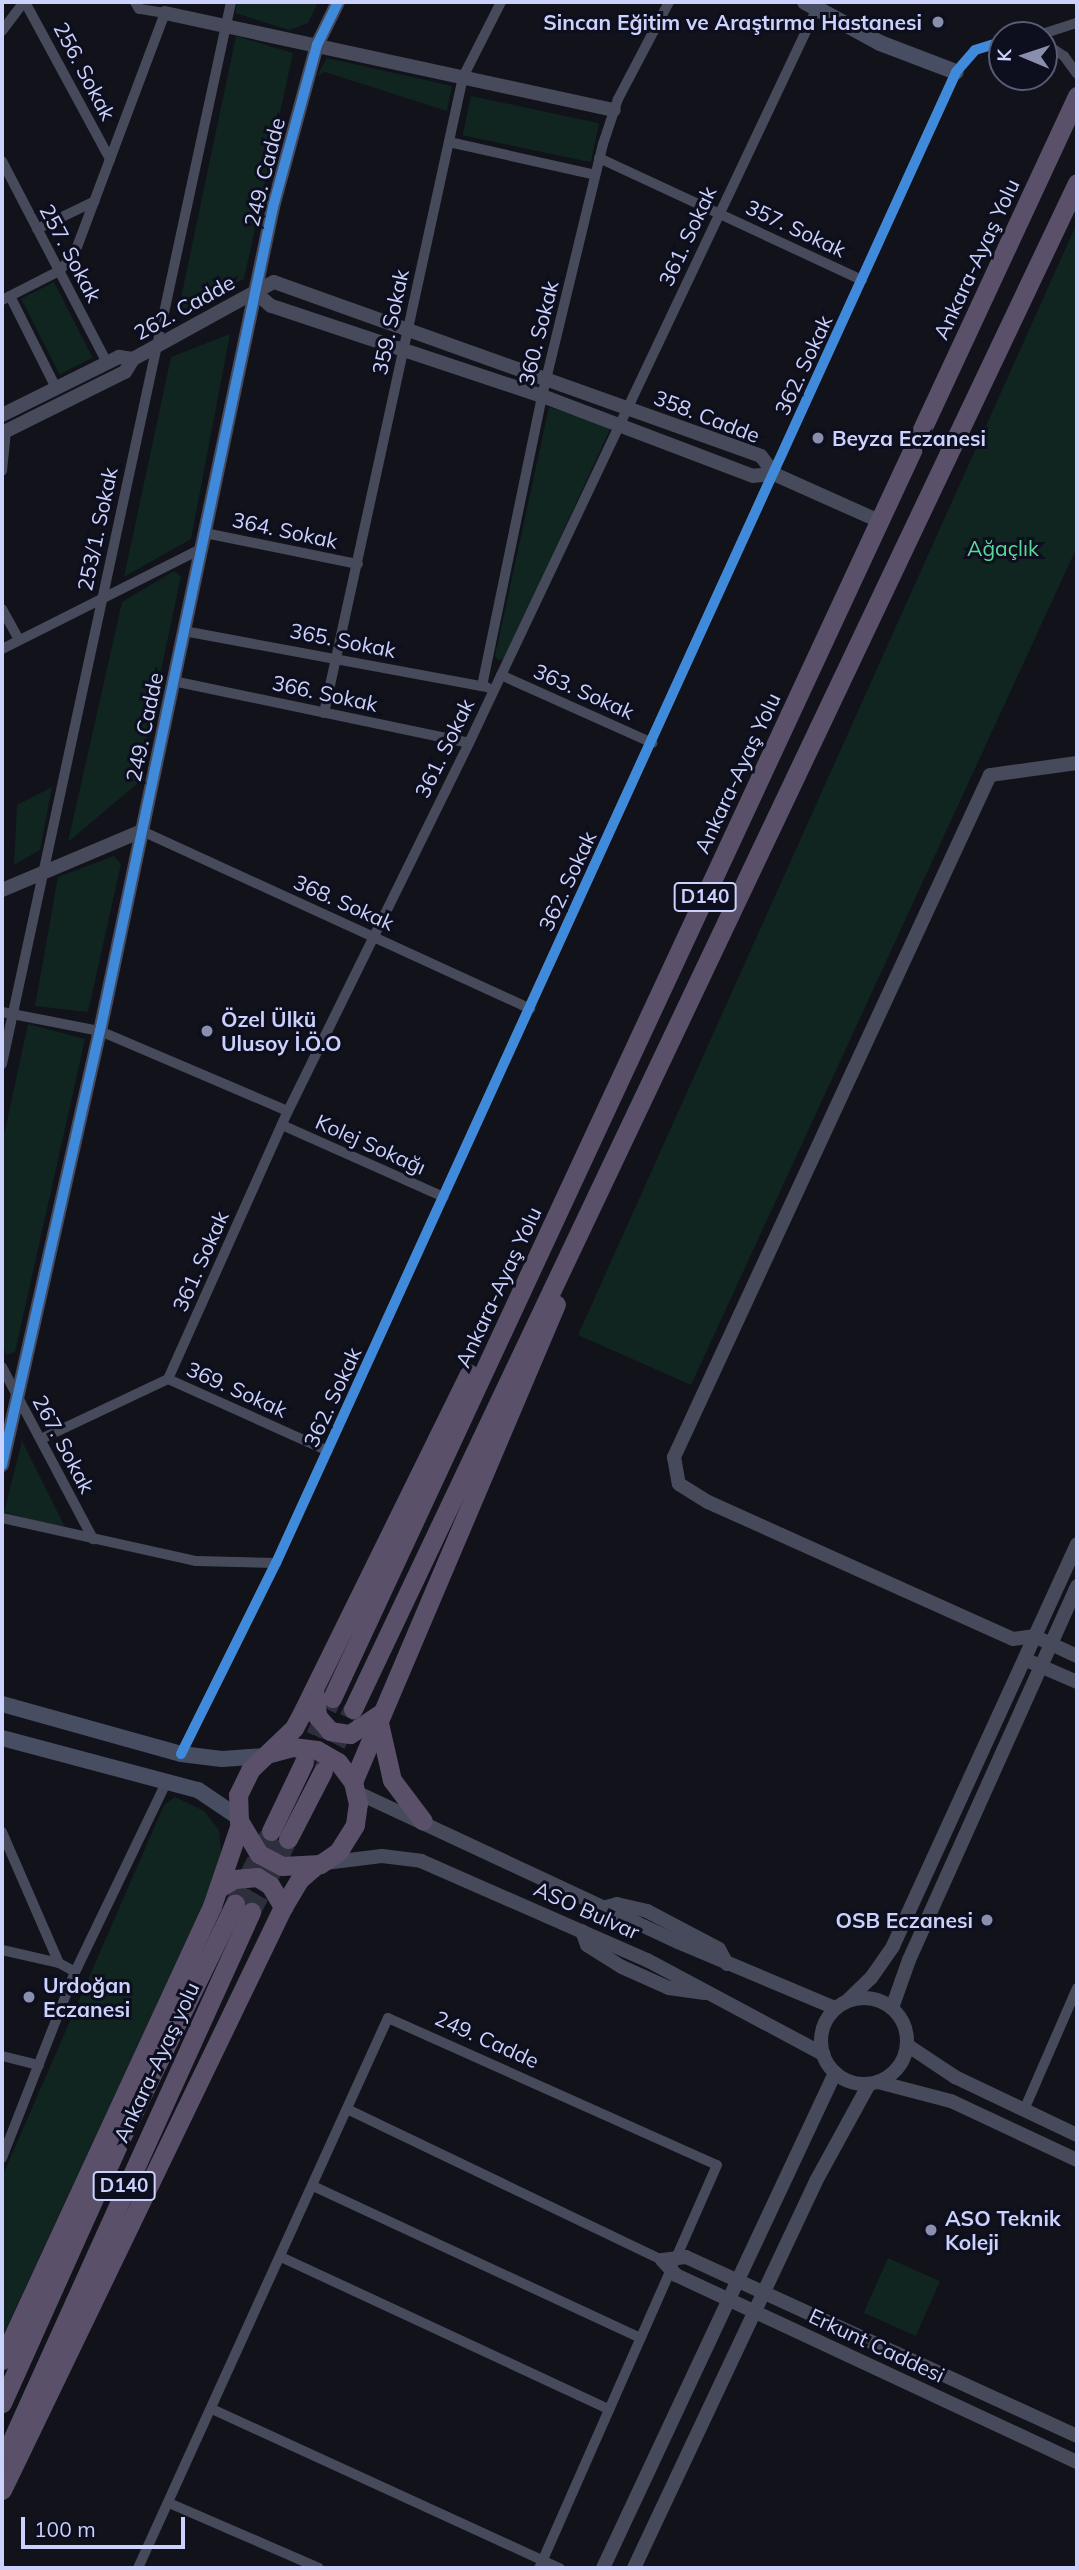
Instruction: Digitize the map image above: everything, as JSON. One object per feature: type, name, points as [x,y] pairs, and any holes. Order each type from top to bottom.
[{"type":"highway","name":"Ankara-Ayaş Yolu","points":[[332,1698],[1077,96]]},
{"type":"highway","name":"D140","points":[[353,1709],[1077,183]]},
{"type":"highway","points":[[2,2360],[219,1888],[239,1821],[243,1782],[294,1728],[514,1281],[536,1259]]},
{"type":"highway","points":[[354,1787],[380,1716],[547,1333],[556,1310],[557,1279]]},
{"type":"highway","points":[[314,1689],[317,1716],[330,1731],[350,1734],[380,1716]]},
{"type":"highway","points":[[380,1716],[392,1780],[423,1821]]},
{"type":"highway","points":[[2,2490],[283,1907],[300,1879],[338,1852],[351,1835],[358,1814],[354,1787],[338,1762],[317,1750],[293,1747],[267,1755]]},
{"type":"highway","points":[[304,1762],[280,1835],[323,1771]]},
{"type":"highway","points":[[239,1821],[250,1844],[270,1861],[295,1868],[318,1864]]},
{"type":"highway","points":[[219,1888],[234,1880],[257,1877],[270,1885],[283,1907]]},
{"type":"highway","name":"Ankara-Ayaş yolu","points":[[2,2403],[243,1908],[2,2462]]},
{"type":"main road","points":[[811,5],[891,48],[956,72]]},
{"type":"main road","points":[[2,1704],[181,1755],[207,1759],[267,1755]]},
{"type":"main road","points":[[2,1738],[167,1781],[210,1795],[239,1821]]},
{"type":"street","points":[[2,31],[24,2]]},
{"type":"street","name":"256. Sokak","points":[[24,2],[110,159]]},
{"type":"street","points":[[135,2],[139,9],[226,25],[614,110]]},
{"type":"street","name":"253/1. Sokak","points":[[2,1064],[7,1012],[44,869],[230,2]]},
{"type":"street","name":"249. Cadde","points":[[2,1465],[100,1031],[256,292],[317,45],[338,2]]},
{"type":"street","name":"359. Sokak","points":[[324,713],[463,77],[501,2]]},
{"type":"street","name":"360. Sokak","points":[[482,686],[542,396],[599,158],[614,110],[669,2]]},
{"type":"street","name":"361. Sokak","points":[[168,1379],[288,1111],[495,689],[719,214],[811,5]]},
{"type":"street","points":[[57,388],[6,298],[59,271],[74,255],[165,13]]},
{"type":"street","points":[[1058,29],[1077,23]]},
{"type":"street","name":"362. Sokak","points":[[181,1755],[328,1451],[956,72],[975,51],[988,47]]},
{"type":"street","points":[[1058,52],[1077,74]]},
{"type":"street","points":[[449,142],[595,175]]},
{"type":"street","name":"357. Sokak","points":[[599,158],[862,281]]},
{"type":"street","name":"257. Sokak","points":[[2,161],[107,363]]},
{"type":"street","points":[[37,229],[95,201]]},
{"type":"street","name":"358. Cadde","points":[[774,474],[761,456],[548,378],[274,282],[256,292],[271,306],[542,396],[753,476],[774,474],[880,521]]},
{"type":"street","name":"262. Cadde","points":[[4,432],[125,372],[133,359],[256,292]]},
{"type":"street","name":"262. Cadde","points":[[2,415],[120,357],[133,359]]},
{"type":"street","points":[[2,471],[4,432]]},
{"type":"street","name":"364. Sokak","points":[[205,533],[358,564]]},
{"type":"street","points":[[2,649],[201,549]]},
{"type":"street","points":[[2,609],[19,640]]},
{"type":"street","name":"365. Sokak","points":[[184,631],[495,689]]},
{"type":"street","name":"363. Sokak","points":[[501,675],[652,743]]},
{"type":"street","name":"366. Sokak","points":[[173,681],[469,743]]},
{"type":"street","points":[[1077,763],[990,775],[674,1457],[679,1484],[708,1502],[1013,1639],[1034,1636],[1077,1656]]},
{"type":"street","points":[[2,890],[44,869],[142,831]]},
{"type":"street","name":"368. Sokak","points":[[142,831],[530,1009]]},
{"type":"street","name":"Kolej Sokağı","points":[[7,1012],[100,1031],[288,1111]]},
{"type":"street","name":"Kolej Sokağı","points":[[282,1125],[444,1197]]},
{"type":"street","name":"267. Sokak","points":[[2,1367],[93,1539]]},
{"type":"street","points":[[41,1439],[168,1379]]},
{"type":"street","name":"369. Sokak","points":[[168,1379],[328,1451]]},
{"type":"street","points":[[2,1518],[196,1561],[276,1563]]},
{"type":"street","points":[[1077,1544],[893,1946],[871,1978],[841,2005],[822,2029],[823,2054],[835,2073],[951,2101],[1077,2160]]},
{"type":"street","points":[[892,2008],[1039,1665],[1077,1586]]},
{"type":"street","points":[[1013,1639],[1024,1658],[1077,1682]]},
{"type":"street","points":[[3,2154],[75,1972],[167,1781]]},
{"type":"street","name":"ASO Bulvar","points":[[354,1787],[727,1964],[841,2005]]},
{"type":"street","points":[[2,1832],[59,1963]]},
{"type":"street","name":"ASO Bulvar","points":[[318,1864],[382,1856],[421,1861],[582,1931],[710,1993],[823,2054]]},
{"type":"street","points":[[2,1861],[17,1865]]},
{"type":"street","points":[[2,1950],[59,1963],[75,1972]]},
{"type":"street","points":[[1024,2110],[1077,1988]]},
{"type":"street","points":[[634,2568],[763,2292],[873,2083],[902,2061],[907,2045],[904,2025],[892,2008],[870,1997],[841,2005]]},
{"type":"street","name":"249. Cadde","points":[[138,2568],[349,2110],[388,2018],[717,2165],[670,2262],[640,2338],[541,2564]]},
{"type":"street","points":[[907,2045],[955,2077],[1077,2136]]},
{"type":"street","points":[[2,2056],[39,2065]]},
{"type":"street","points":[[603,2568],[727,2298],[835,2073]]},
{"type":"street","points":[[349,2110],[670,2262],[736,2280],[1077,2437]]},
{"type":"street","points":[[313,2186],[640,2338]]},
{"type":"street","points":[[281,2257],[609,2409]]},
{"type":"street","name":"Erkunt Caddesi","points":[[670,2262],[727,2298],[1077,2462]]},
{"type":"street","points":[[212,2409],[541,2564],[560,2568]]},
{"type":"street","points":[[169,2503],[319,2568]]},
{"type":"green space","points":[[237,2],[318,2],[308,23],[289,30],[235,13]]},
{"type":"green space","points":[[236,36],[293,53],[244,279],[178,312]]},
{"type":"green space","points":[[327,58],[452,86],[447,111],[325,72],[317,76]]},
{"type":"green space","points":[[471,96],[599,123],[591,162],[463,135]]},
{"type":"green space","name":"Ağaçlık","points":[[1077,223],[1077,547],[691,1385],[578,1335]]},
{"type":"green space","points":[[54,282],[93,358],[60,375],[21,299]]},
{"type":"green space","points":[[230,334],[191,539],[124,577],[171,357]]},
{"type":"green space","points":[[549,407],[611,427],[505,658],[499,661],[495,656]]},
{"type":"green space","points":[[174,571],[181,576],[137,784],[68,842],[122,602]]},
{"type":"green space","points":[[52,787],[40,850],[14,865],[17,805]]},
{"type":"green space","points":[[114,856],[121,864],[88,1012],[35,1006],[58,877]]},
{"type":"green space","points":[[28,1024],[85,1039],[15,1352],[7,1355],[2,1346],[2,1144]]},
{"type":"green space","points":[[22,1441],[66,1529],[4,1512]]},
{"type":"green space","points":[[175,1797],[204,1811],[219,1830],[221,1852],[216,1876],[2,2338],[2,2177],[164,1805]]},
{"type":"green space","points":[[888,2258],[940,2281],[916,2336],[864,2313]]},
{"type":"tunnel","points":[[304,1762],[332,1698]]},
{"type":"tunnel","points":[[323,1770],[353,1709]]},
{"type":"tunnel","points":[[235,1903],[271,1831]]},
{"type":"tunnel","points":[[251,1912],[288,1839]]},
{"type":"cycle path","points":[[2,1465],[100,1031],[273,207],[317,45],[338,2]]},
{"type":"cycle path","points":[[181,1754],[276,1563],[956,72],[975,50],[988,46]]},
{"type":"place","name":"Sincan Eğitim ve Araştırma Hastanesi","points":[[938,22]]},
{"type":"place","name":"Beyza Eczanesi","points":[[818,438]]},
{"type":"place","name":"Özel Ülkü Ulusoy İ.Ö.O","points":[[207,1031]]},
{"type":"place","name":"OSB Eczanesi","points":[[987,1920]]},
{"type":"place","name":"Urdoğan Eczanesi","points":[[29,1997]]},
{"type":"place","name":"ASO Teknik Koleji","points":[[931,2230]]}]
